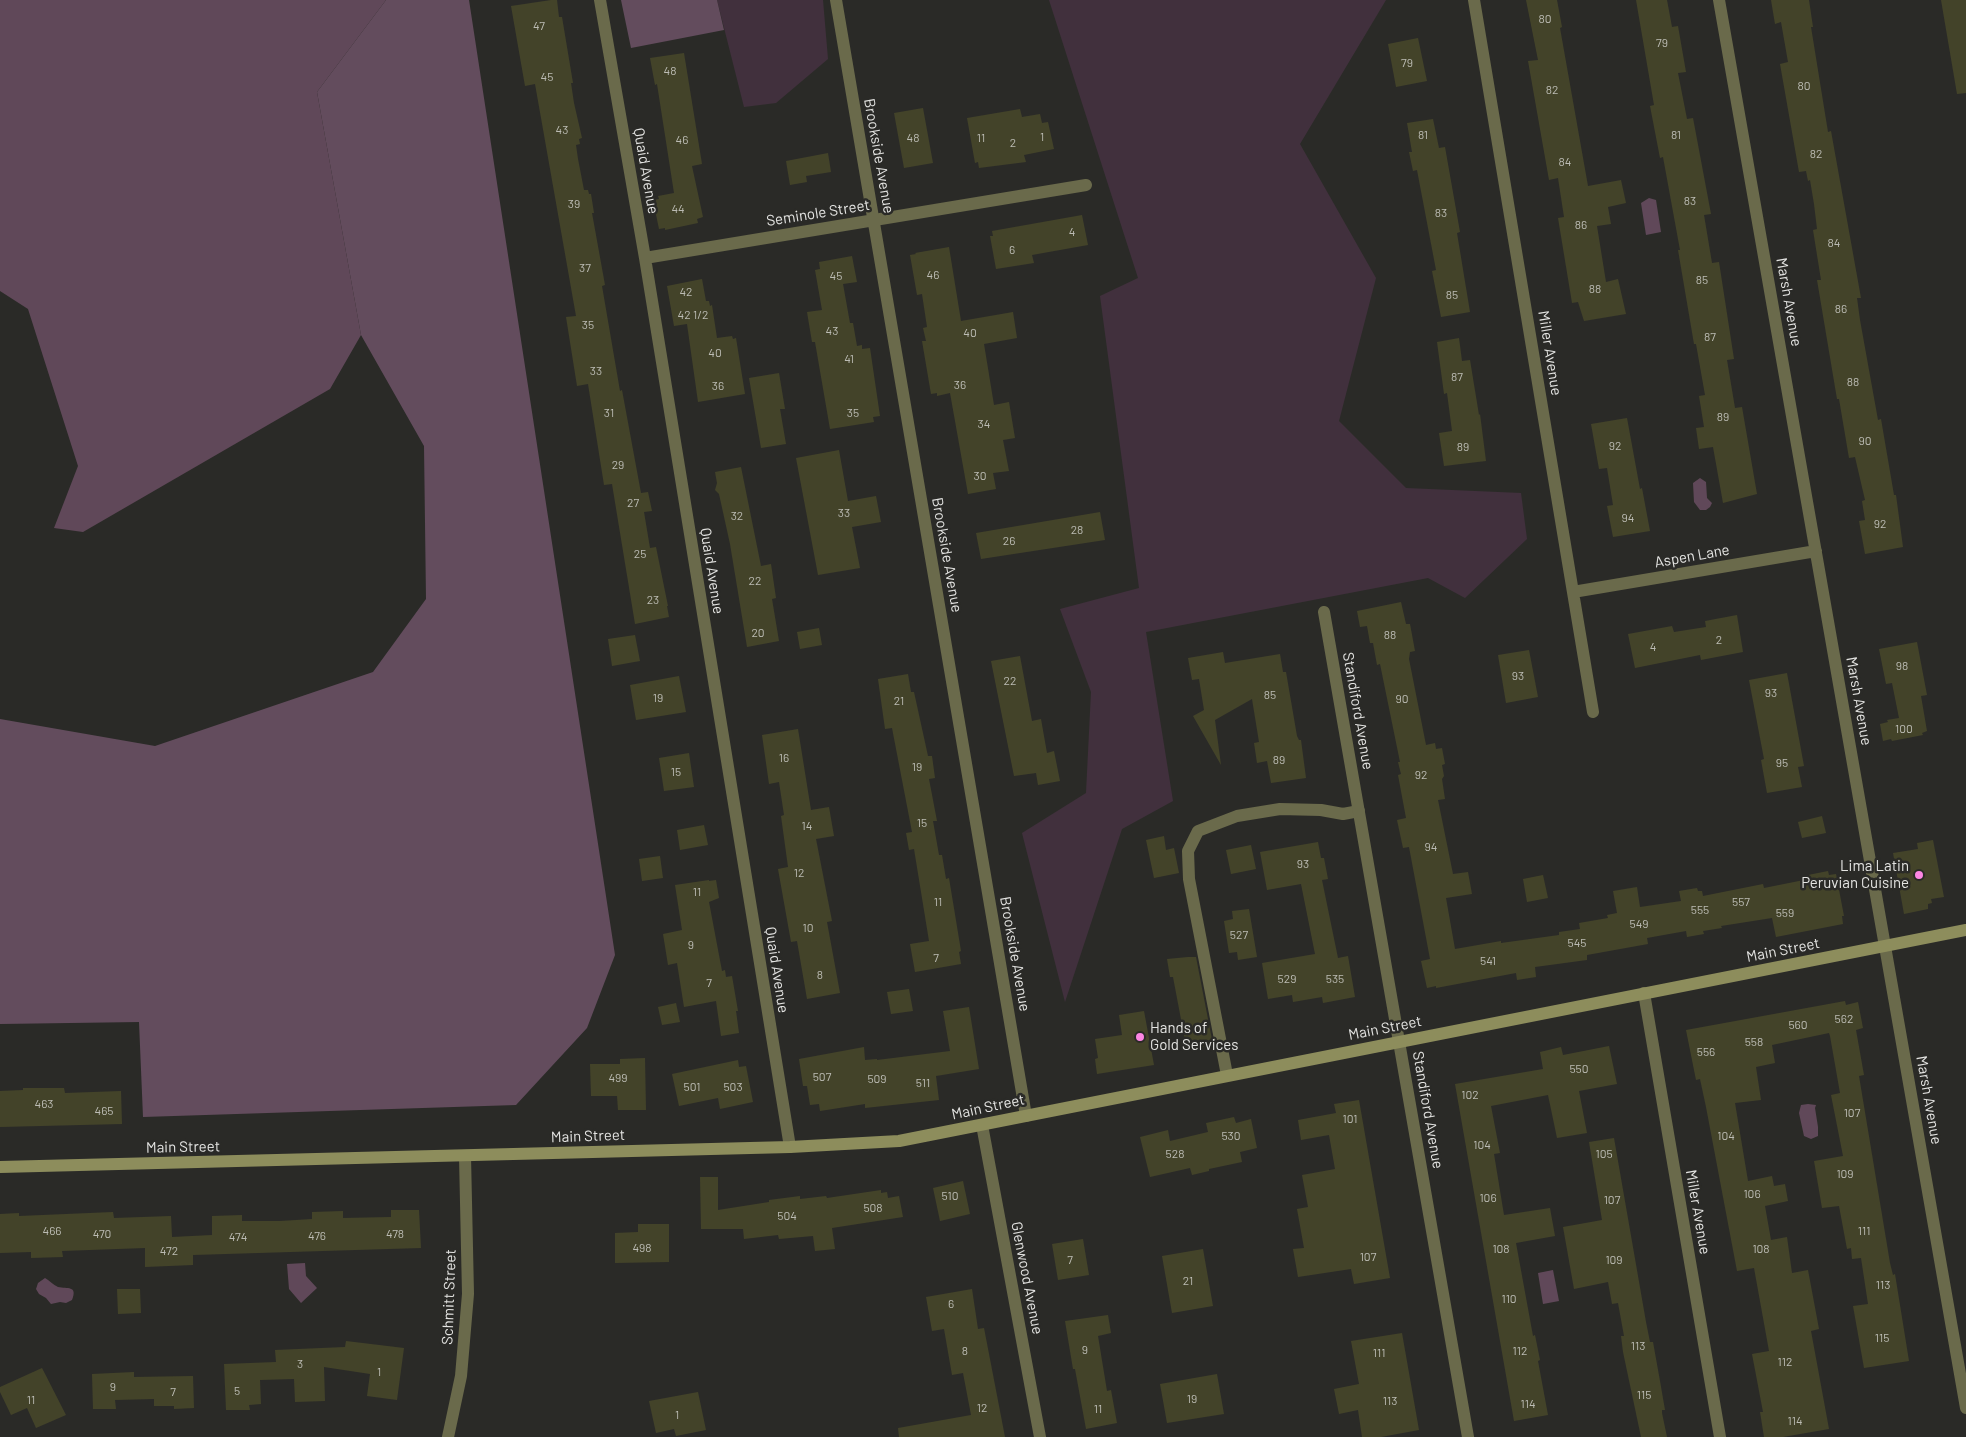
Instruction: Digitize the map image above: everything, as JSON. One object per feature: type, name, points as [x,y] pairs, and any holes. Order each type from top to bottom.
[{"type":"main road","name":"Main Street","points":[[0,1167],[790,1147],[899,1141],[1966,930]]},
{"type":"street","name":"Quaid Avenue","points":[[600,0],[645,258],[790,1147]]},
{"type":"street","name":"Brookside Avenue","points":[[836,0],[1026,1116]]},
{"type":"street","name":"Miller Avenue","points":[[1474,0],[1593,712]]},
{"type":"street","name":"Marsh Avenue","points":[[1719,0],[1966,1408]]},
{"type":"street","name":"Seminole Street","points":[[645,258],[1086,185]]},
{"type":"street","name":"Aspen Lane","points":[[1573,592],[1816,551]]},
{"type":"street","name":"Standiford Avenue","points":[[1324,612],[1468,1437]]},
{"type":"street","points":[[1227,1075],[1189,878],[1188,851],[1198,831],[1237,816],[1280,809],[1321,810],[1343,814],[1359,811]]},
{"type":"street","name":"Miller Avenue","points":[[1644,993],[1720,1437]]},
{"type":"street","name":"Glenwood Avenue","points":[[982,1126],[1040,1437]]},
{"type":"street","name":"Schmitt Street","points":[[448,1437],[461,1376],[468,1294],[465,1156]]},
{"type":"shaded area","points":[[0,0],[386,0],[317,92],[361,335],[330,389],[83,532],[54,528],[78,466],[28,309],[0,291]]},
{"type":"shaded area","points":[[386,0],[469,0],[615,955],[587,1028],[516,1105],[143,1117],[139,1022],[0,1024],[0,719],[155,746],[373,672],[426,599],[424,446],[361,335],[317,92]]},
{"type":"shaded area","points":[[621,0],[717,0],[724,30],[631,48]]},
{"type":"shaded area","points":[[717,0],[823,0],[828,59],[776,103],[744,107]]},
{"type":"shaded area","points":[[1049,0],[1386,0],[1300,144],[1376,278],[1339,421],[1406,488],[1521,493],[1527,539],[1465,598],[1428,578],[1146,632],[1173,801],[1122,829],[1065,1002],[1022,833],[1086,793],[1091,692],[1060,609],[1139,588],[1100,296],[1138,278]]},
{"type":"shaded area","points":[[1649,198],[1656,200],[1661,232],[1646,235],[1641,203]]},
{"type":"shaded area","points":[[1700,478],[1706,482],[1707,498],[1712,503],[1706,510],[1700,510],[1694,502],[1693,483]]},
{"type":"shaded area","points":[[1801,1105],[1816,1105],[1818,1127],[1818,1136],[1811,1139],[1804,1136],[1799,1113]]},
{"type":"shaded area","points":[[305,1263],[306,1276],[317,1288],[301,1303],[289,1289],[287,1264]]},
{"type":"shaded area","points":[[1553,1270],[1559,1301],[1543,1304],[1538,1273]]},
{"type":"shaded area","points":[[45,1278],[58,1287],[73,1290],[72,1300],[66,1303],[51,1304],[36,1289],[38,1283]]},
{"type":"building","points":[[557,0],[559,17],[562,17],[573,83],[571,83],[574,103],[582,138],[579,139],[580,144],[576,145],[578,159],[584,190],[588,190],[589,194],[591,194],[594,213],[592,213],[605,285],[602,286],[620,391],[622,390],[641,493],[648,492],[652,511],[644,512],[650,548],[656,547],[668,606],[669,617],[635,624],[612,484],[604,485],[588,384],[577,386],[566,317],[576,316],[535,84],[525,86],[511,6]]},
{"type":"building","points":[[1526,0],[1557,0],[1562,27],[1560,28],[1588,186],[1621,180],[1626,203],[1608,207],[1611,224],[1597,226],[1606,282],[1618,279],[1626,314],[1584,321],[1578,302],[1572,303],[1558,218],[1564,217],[1558,178],[1549,180],[1528,61],[1538,60]]},
{"type":"building","points":[[1636,0],[1667,0],[1672,27],[1678,26],[1686,72],[1678,73],[1687,119],[1693,118],[1711,214],[1704,215],[1712,263],[1719,262],[1734,359],[1727,360],[1735,408],[1742,407],[1757,494],[1723,503],[1713,447],[1699,449],[1696,428],[1704,427],[1699,396],[1705,395],[1696,344],[1694,344],[1678,250],[1680,250],[1663,157],[1660,158],[1650,106],[1654,105]]},
{"type":"building","points":[[1771,0],[1809,0],[1813,27],[1811,27],[1828,132],[1831,131],[1861,298],[1857,298],[1860,320],[1878,420],[1881,419],[1894,495],[1896,495],[1903,547],[1865,554],[1859,521],[1865,520],[1862,501],[1865,500],[1855,457],[1849,458],[1839,399],[1837,399],[1817,280],[1821,280],[1813,230],[1817,229],[1814,204],[1810,180],[1808,181],[1806,171],[1799,172],[1780,64],[1788,62],[1781,22],[1775,24]]},
{"type":"building","points":[[1941,0],[1966,0],[1966,93],[1957,94]]},
{"type":"building","points":[[1418,38],[1427,81],[1396,87],[1388,44]]},
{"type":"building","points":[[684,53],[702,164],[692,166],[703,217],[697,219],[698,223],[665,230],[665,228],[659,229],[653,200],[659,199],[658,196],[674,193],[657,84],[655,85],[650,58]]},
{"type":"building","points":[[923,108],[933,163],[904,168],[894,113]]},
{"type":"building","points":[[1020,109],[1022,117],[1040,114],[1042,123],[1048,122],[1054,149],[1024,155],[1026,162],[979,168],[978,162],[975,163],[967,118]]},
{"type":"building","points":[[1433,119],[1439,148],[1445,147],[1460,232],[1457,233],[1470,312],[1441,317],[1432,271],[1436,270],[1417,170],[1413,171],[1409,152],[1412,152],[1407,123]]},
{"type":"building","points":[[828,153],[831,172],[806,176],[807,182],[790,185],[786,161]]},
{"type":"building","points":[[1082,215],[1088,245],[1032,255],[1034,263],[996,269],[990,236],[993,236],[992,231]]},
{"type":"building","points":[[949,247],[961,321],[1013,312],[1017,338],[984,344],[994,405],[1009,402],[1015,438],[1003,440],[1009,471],[993,473],[996,489],[968,494],[950,393],[937,396],[937,393],[931,394],[922,341],[926,341],[923,328],[927,327],[922,294],[917,295],[910,255]]},
{"type":"building","points":[[852,256],[857,282],[843,284],[850,323],[853,323],[857,346],[862,345],[862,349],[870,348],[880,416],[873,417],[874,422],[830,429],[815,342],[812,342],[807,312],[822,310],[815,270],[820,269],[819,262]]},
{"type":"building","points":[[702,279],[706,301],[709,301],[710,306],[712,305],[717,338],[732,336],[733,339],[736,338],[745,394],[698,402],[687,324],[674,326],[667,286]]},
{"type":"building","points":[[1459,338],[1462,361],[1470,360],[1486,461],[1444,466],[1439,433],[1452,431],[1447,393],[1444,394],[1437,342]]},
{"type":"building","points":[[779,373],[785,409],[780,409],[786,444],[761,448],[749,378]]},
{"type":"building","points":[[1627,418],[1650,531],[1613,537],[1607,506],[1613,505],[1607,468],[1599,469],[1591,424]]},
{"type":"building","points":[[839,450],[848,501],[876,496],[881,522],[852,527],[860,568],[818,575],[796,458]]},
{"type":"building","points":[[741,467],[761,566],[771,564],[776,598],[772,599],[779,641],[747,647],[730,544],[719,494],[715,490],[717,483],[715,472]]},
{"type":"building","points":[[1100,512],[1105,540],[981,559],[976,533]]},
{"type":"building","points":[[1401,602],[1406,624],[1410,624],[1415,651],[1410,652],[1409,659],[1426,745],[1435,743],[1436,749],[1442,748],[1445,764],[1442,765],[1444,776],[1442,779],[1445,799],[1438,800],[1453,874],[1468,872],[1472,894],[1446,898],[1455,949],[1501,941],[1501,943],[1559,935],[1559,932],[1580,929],[1579,923],[1608,918],[1607,915],[1617,913],[1613,891],[1637,887],[1640,907],[1681,901],[1679,891],[1697,888],[1698,891],[1702,891],[1703,896],[1763,884],[1764,888],[1809,879],[1808,875],[1828,871],[1829,875],[1836,874],[1844,916],[1842,916],[1843,924],[1776,937],[1772,918],[1721,926],[1722,928],[1703,931],[1704,934],[1687,937],[1686,931],[1647,938],[1648,944],[1587,955],[1587,960],[1535,967],[1536,977],[1517,980],[1516,973],[1427,988],[1421,961],[1430,959],[1409,847],[1403,848],[1397,820],[1406,818],[1398,775],[1401,774],[1398,762],[1400,762],[1380,664],[1377,665],[1373,643],[1370,643],[1367,626],[1360,627],[1357,611]]},
{"type":"building","points":[[1737,615],[1743,652],[1701,660],[1700,655],[1635,668],[1628,634],[1672,626],[1674,632],[1706,627],[1705,621]]},
{"type":"building","points":[[819,628],[822,645],[800,649],[797,632]]},
{"type":"building","points":[[635,635],[640,661],[612,666],[608,639]]},
{"type":"building","points":[[1917,642],[1927,695],[1921,696],[1927,731],[1922,733],[1923,735],[1883,741],[1880,724],[1888,722],[1887,720],[1899,718],[1892,683],[1886,684],[1879,649]]},
{"type":"building","points":[[1529,650],[1538,697],[1506,703],[1498,655]]},
{"type":"building","points":[[1223,652],[1225,663],[1280,654],[1283,672],[1286,672],[1297,736],[1301,740],[1306,778],[1271,783],[1267,761],[1257,763],[1254,743],[1259,742],[1252,699],[1215,720],[1221,765],[1193,716],[1204,710],[1199,679],[1192,680],[1188,658]]},
{"type":"building","points":[[1020,656],[1032,721],[1041,719],[1047,753],[1054,751],[1060,781],[1038,785],[1036,773],[1014,776],[991,661]]},
{"type":"building","points":[[1787,673],[1804,766],[1798,767],[1802,787],[1767,793],[1761,760],[1764,759],[1749,680]]},
{"type":"building","points":[[908,674],[911,692],[914,692],[928,756],[932,756],[935,778],[929,779],[937,821],[933,821],[939,855],[942,855],[946,879],[949,878],[961,951],[959,952],[961,964],[915,972],[910,944],[929,941],[914,849],[909,850],[906,833],[912,832],[892,728],[885,729],[878,679]]},
{"type":"building","points":[[679,676],[686,712],[636,720],[630,685]]},
{"type":"building","points":[[798,729],[811,810],[829,807],[834,836],[816,839],[832,921],[827,922],[840,993],[807,999],[797,941],[791,942],[778,869],[788,867],[781,816],[784,815],[779,782],[769,784],[762,735]]},
{"type":"building","points":[[689,753],[694,787],[664,791],[659,758]]},
{"type":"building","points":[[1822,816],[1826,833],[1802,838],[1798,822]]},
{"type":"building","points":[[704,825],[708,845],[680,850],[677,830]]},
{"type":"building","points":[[1164,836],[1166,850],[1174,848],[1179,873],[1154,878],[1146,840]]},
{"type":"building","name":"Lima Latin Peruvian Cuisine","points":[[1933,840],[1944,897],[1931,899],[1932,903],[1928,904],[1928,909],[1904,914],[1893,853],[1918,849],[1917,843]]},
{"type":"building","points":[[1318,842],[1321,858],[1324,858],[1328,879],[1322,880],[1338,958],[1348,956],[1355,997],[1323,1003],[1322,997],[1293,1002],[1292,995],[1268,999],[1262,963],[1315,954],[1301,884],[1267,890],[1260,852]]},
{"type":"building","points":[[1251,845],[1256,869],[1231,874],[1226,850]]},
{"type":"building","points":[[660,856],[663,878],[642,881],[639,859]]},
{"type":"building","points":[[1543,875],[1548,898],[1527,902],[1523,879]]},
{"type":"building","points":[[716,880],[719,898],[709,902],[722,971],[725,970],[726,977],[732,976],[738,1011],[736,1011],[739,1033],[721,1036],[716,1001],[684,1007],[677,963],[668,965],[663,934],[682,930],[675,885]]},
{"type":"building","points":[[1249,909],[1257,957],[1238,960],[1237,952],[1229,953],[1224,921],[1233,919],[1232,911]]},
{"type":"building","points":[[1196,957],[1213,1045],[1187,1051],[1173,977],[1170,977],[1167,959]]},
{"type":"building","points":[[909,989],[913,1011],[891,1014],[887,992]]},
{"type":"building","points":[[1845,1001],[1846,1005],[1858,1002],[1863,1028],[1856,1030],[1864,1075],[1859,1076],[1890,1263],[1893,1275],[1895,1274],[1909,1361],[1864,1368],[1853,1306],[1868,1304],[1861,1258],[1852,1259],[1851,1248],[1847,1249],[1839,1206],[1822,1208],[1814,1161],[1843,1156],[1831,1095],[1840,1093],[1829,1033],[1772,1045],[1775,1063],[1756,1067],[1761,1100],[1735,1103],[1748,1181],[1772,1176],[1774,1186],[1785,1184],[1788,1201],[1765,1206],[1771,1240],[1787,1237],[1792,1273],[1808,1270],[1819,1329],[1811,1331],[1829,1429],[1783,1437],[1764,1437],[1760,1412],[1763,1412],[1752,1354],[1769,1351],[1754,1268],[1737,1271],[1706,1107],[1700,1079],[1696,1080],[1686,1030]]},
{"type":"building","points":[[676,1003],[680,1022],[662,1025],[658,1007]]},
{"type":"building","points":[[969,1007],[979,1069],[936,1076],[939,1100],[865,1108],[865,1104],[820,1111],[819,1104],[810,1105],[807,1086],[803,1086],[799,1059],[864,1047],[865,1060],[950,1051],[943,1011]]},
{"type":"building","points":[[1144,1011],[1154,1065],[1097,1074],[1095,1059],[1098,1058],[1095,1039],[1122,1035],[1119,1015]]},
{"type":"building","points":[[1609,1046],[1617,1084],[1579,1091],[1587,1133],[1557,1138],[1548,1095],[1491,1106],[1500,1153],[1494,1154],[1504,1215],[1550,1208],[1555,1236],[1516,1243],[1533,1336],[1535,1335],[1540,1360],[1538,1361],[1548,1415],[1514,1421],[1455,1084],[1543,1069],[1540,1052],[1561,1047],[1563,1055]]},
{"type":"building","points":[[645,1058],[646,1110],[618,1110],[617,1096],[591,1096],[590,1064],[620,1064],[620,1059]]},
{"type":"building","points":[[738,1060],[739,1067],[746,1066],[753,1102],[720,1109],[718,1098],[679,1106],[672,1074]]},
{"type":"building","points":[[23,1088],[64,1088],[65,1093],[121,1091],[122,1124],[0,1127],[0,1091],[23,1090]]},
{"type":"building","points":[[1359,1100],[1390,1278],[1354,1284],[1351,1269],[1298,1277],[1293,1249],[1304,1248],[1297,1209],[1308,1207],[1302,1175],[1335,1169],[1329,1135],[1301,1140],[1298,1120],[1336,1113],[1334,1104]]},
{"type":"building","points":[[1234,1117],[1236,1123],[1251,1119],[1257,1148],[1240,1152],[1242,1162],[1209,1169],[1209,1171],[1192,1175],[1190,1168],[1150,1177],[1140,1137],[1168,1130],[1170,1141],[1208,1132],[1206,1123]]},
{"type":"building","points":[[1614,1138],[1646,1322],[1650,1342],[1653,1342],[1660,1381],[1665,1410],[1662,1410],[1662,1413],[1667,1437],[1641,1437],[1623,1352],[1621,1336],[1624,1336],[1618,1303],[1612,1304],[1608,1282],[1574,1289],[1563,1227],[1602,1220],[1589,1142]]},
{"type":"building","points":[[700,1177],[718,1177],[718,1210],[800,1196],[800,1199],[826,1196],[827,1198],[881,1190],[881,1193],[887,1192],[888,1198],[899,1196],[903,1217],[832,1228],[835,1249],[815,1251],[813,1236],[779,1239],[778,1235],[744,1239],[743,1229],[701,1229]]},
{"type":"building","points":[[963,1181],[970,1214],[940,1221],[933,1188]]},
{"type":"building","points":[[391,1210],[419,1210],[421,1248],[193,1255],[193,1265],[145,1267],[145,1248],[62,1251],[63,1257],[31,1258],[31,1252],[0,1253],[0,1214],[19,1213],[19,1216],[113,1212],[114,1218],[171,1216],[172,1237],[212,1235],[212,1216],[242,1215],[242,1221],[280,1221],[312,1219],[312,1212],[343,1211],[343,1218],[391,1217]]},
{"type":"building","points":[[638,1224],[669,1224],[669,1262],[615,1263],[615,1233],[638,1232]]},
{"type":"building","points":[[1083,1239],[1089,1275],[1058,1280],[1052,1244]]},
{"type":"building","points":[[1203,1249],[1213,1306],[1172,1313],[1162,1256]]},
{"type":"building","points":[[117,1289],[140,1289],[141,1313],[118,1314]]},
{"type":"building","points":[[972,1289],[978,1329],[984,1328],[1005,1437],[899,1437],[898,1428],[971,1415],[963,1373],[952,1375],[944,1329],[932,1331],[926,1297]]},
{"type":"building","points":[[1108,1315],[1111,1333],[1098,1336],[1107,1391],[1111,1390],[1117,1423],[1086,1429],[1065,1321]]},
{"type":"building","points":[[1402,1333],[1419,1430],[1381,1437],[1362,1437],[1358,1410],[1339,1414],[1334,1389],[1359,1384],[1351,1341]]},
{"type":"building","points":[[346,1341],[404,1348],[397,1400],[367,1396],[370,1374],[324,1367],[325,1401],[295,1402],[294,1379],[260,1380],[261,1404],[249,1405],[250,1410],[226,1410],[224,1364],[276,1362],[275,1350],[345,1347]]},
{"type":"building","points":[[42,1368],[66,1415],[36,1428],[27,1408],[11,1415],[0,1392],[0,1387]]},
{"type":"building","points":[[134,1372],[134,1377],[193,1376],[194,1408],[174,1409],[174,1406],[154,1406],[154,1399],[115,1400],[116,1409],[93,1409],[92,1374]]},
{"type":"building","points":[[1217,1374],[1224,1414],[1167,1423],[1160,1384]]},
{"type":"building","points":[[698,1392],[706,1430],[676,1436],[674,1429],[656,1433],[649,1401]]},
{"type":"place","name":"Lima Latin Peruvian Cuisine","points":[[1919,875]]},
{"type":"place","name":"Hands of Gold Services","points":[[1140,1037]]}]
